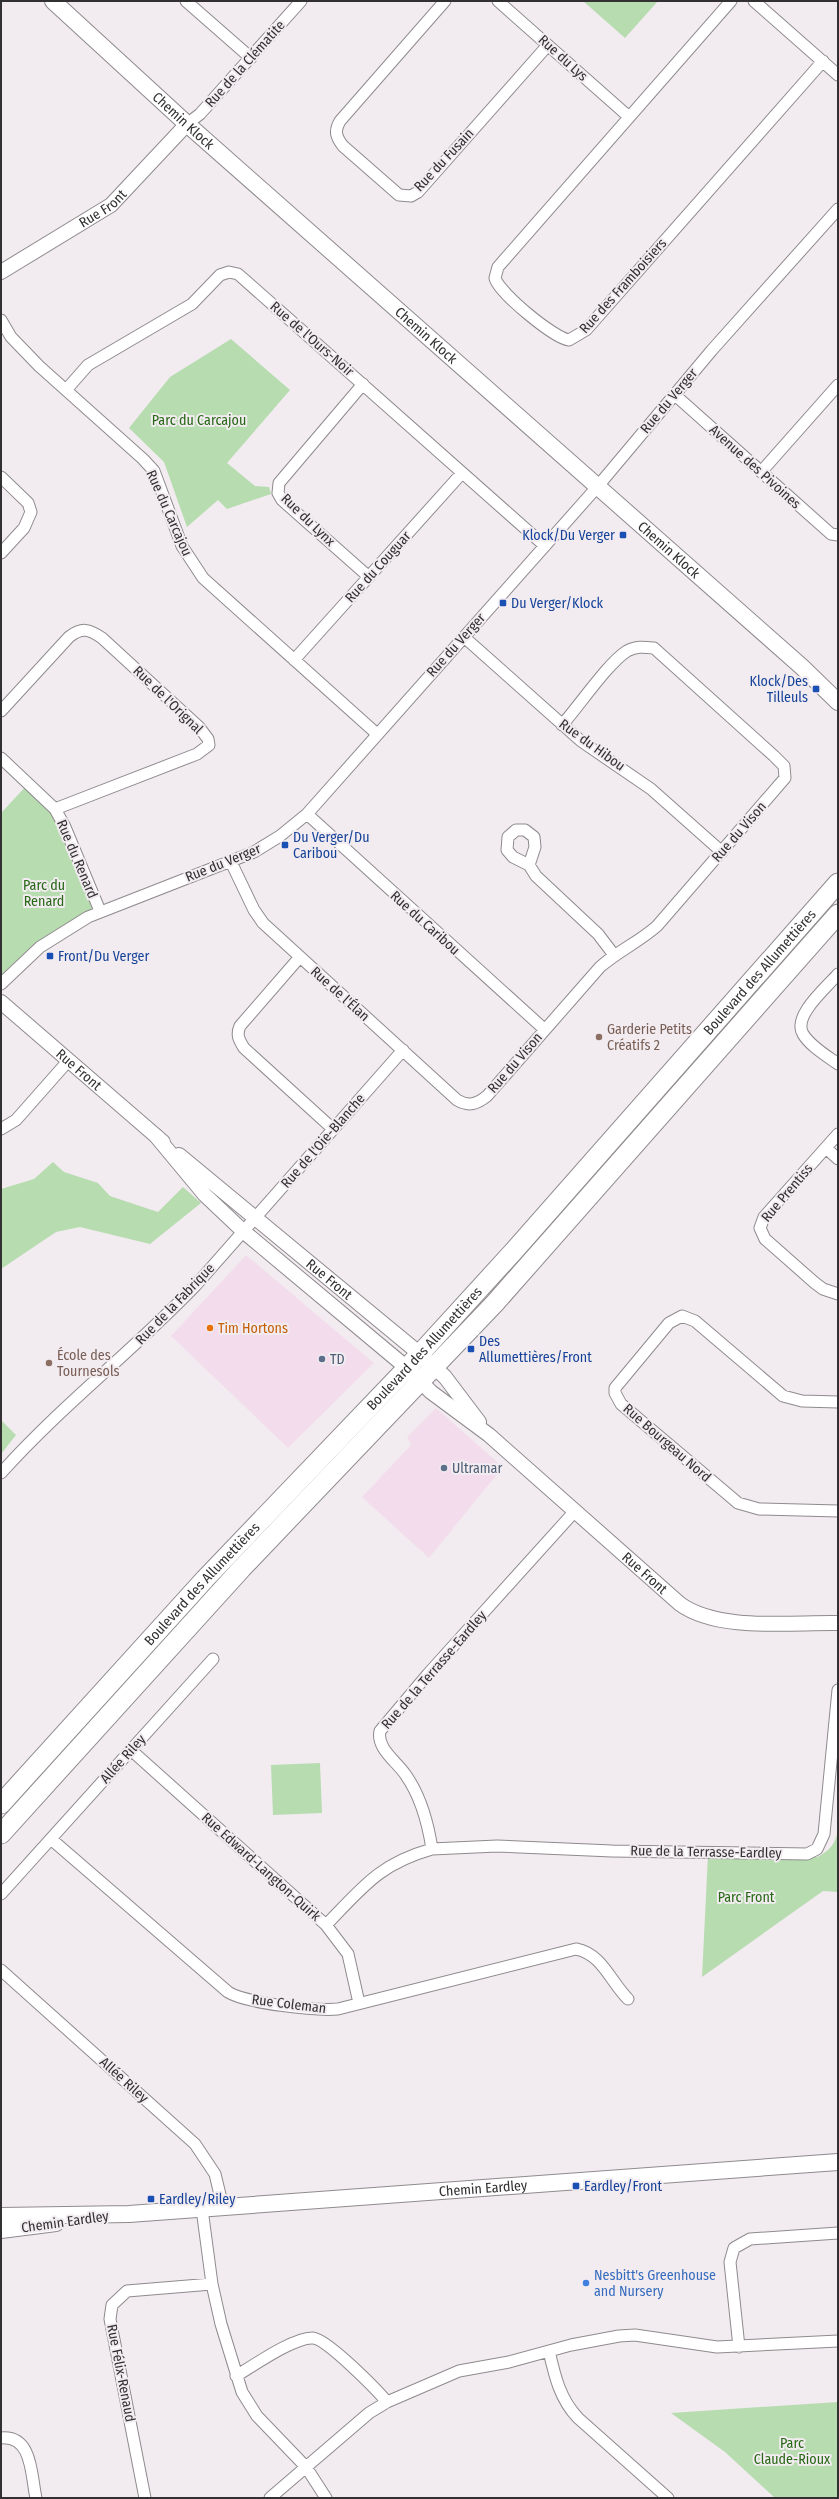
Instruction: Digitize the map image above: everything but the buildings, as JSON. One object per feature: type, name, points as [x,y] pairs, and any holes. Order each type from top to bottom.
[{"type":"highway","name":"Boulevard des Allumettières","points":[[1,1804],[227,1555],[420,1354],[512,1253],[838,883]]},
{"type":"highway","name":"Boulevard des Allumettières","points":[[1,1834],[237,1574],[500,1298],[838,914]]},
{"type":"main road","name":"Chemin Klock","points":[[53,1],[187,124],[802,667],[838,702]]},
{"type":"main road","name":"Chemin Klock","points":[[802,667],[838,692]]},
{"type":"main road","name":"Chemin Eardley","points":[[1,2216],[128,2214],[838,2162]]},
{"type":"main road","name":"Chemin Eardley","points":[[1,2230],[128,2214]]},
{"type":"street","points":[[186,1],[251,58]]},
{"type":"street","name":"Rue de la Clématite","points":[[187,124],[200,114],[301,1]]},
{"type":"street","name":"Rue du Fusain","points":[[445,1],[340,121],[336,128],[338,140],[343,146],[399,195],[411,196],[418,192],[548,45]]},
{"type":"street","name":"Rue du Lys","points":[[498,1],[628,116]]},
{"type":"street","name":"Rue des Framboisiers","points":[[731,1],[628,116],[504,259],[496,273],[496,283],[501,289],[562,339],[575,338],[586,330],[822,61]]},
{"type":"street","points":[[754,1],[838,75]]},
{"type":"street","name":"Rue Front","points":[[1,272],[111,205],[187,124]]},
{"type":"street","name":"Rue du Verger","points":[[1,984],[40,947],[100,911],[231,862],[268,845],[307,814],[598,486],[675,395],[838,210]]},
{"type":"street","name":"Rue de l'Ours-Noir","points":[[66,390],[88,365],[192,304],[220,275],[229,272],[238,274],[545,546]]},
{"type":"street","name":"Rue du Carcajou","points":[[1,320],[11,337],[66,390],[144,459],[154,471],[182,546],[203,578],[377,734]]},
{"type":"street","name":"Rue du Lynx","points":[[363,384],[279,483],[278,494],[282,500],[369,577]]},
{"type":"street","points":[[761,472],[838,385]]},
{"type":"street","name":"Avenue des Pivoines","points":[[675,395],[831,534],[838,535]]},
{"type":"street","name":"Rue du Couguar","points":[[294,660],[462,473]]},
{"type":"street","points":[[1,477],[28,504],[31,512],[24,528],[1,553]]},
{"type":"street","name":"Rue de l'Orignal","points":[[1,711],[69,637],[80,630],[86,629],[102,638],[199,727],[208,739],[209,745],[197,754],[55,809]]},
{"type":"street","name":"Rue du Hibou","points":[[464,637],[581,741],[651,789],[722,852]]},
{"type":"street","name":"Rue du Vison","points":[[472,1104],[487,1096],[544,1029],[614,954],[641,939],[657,926],[785,778],[784,766],[654,648],[641,646],[627,652],[611,666],[562,725]]},
{"type":"street","name":"Rue du Renard","points":[[1,758],[55,809],[65,827],[100,911]]},
{"type":"street","name":"Rue du Caribou","points":[[307,814],[544,1029]]},
{"type":"street","name":"Rue de l'Élan","points":[[231,862],[258,917],[299,958],[458,1100],[472,1104]]},
{"type":"street","points":[[529,865],[536,876],[598,934],[614,954]]},
{"type":"street","points":[[299,958],[240,1026],[237,1033],[238,1040],[244,1048],[333,1129]]},
{"type":"street","points":[[838,974],[807,1009],[800,1021],[800,1027],[808,1040],[838,1064]]},
{"type":"street","name":"Rue Front","points":[[1,1002],[156,1136],[420,1354],[445,1377],[489,1435]]},
{"type":"street","name":"Rue de l'Oie-Blanche","points":[[243,1231],[403,1050]]},
{"type":"street","points":[[1,1129],[16,1120],[69,1060]]},
{"type":"street","name":"Rue Prentiss","points":[[838,1134],[764,1217],[760,1228],[765,1239],[815,1283],[838,1294]]},
{"type":"street","name":"Rue Front","points":[[156,1136],[205,1195],[243,1231],[420,1381],[489,1435],[676,1601],[697,1614],[730,1622],[838,1623]]},
{"type":"street","points":[[826,1148],[838,1159]]},
{"type":"street","name":"Rue de la Fabrique","points":[[1,1473],[32,1439],[167,1316],[243,1231]]},
{"type":"street","name":"Rue Bourgeau Nord","points":[[838,1402],[802,1402],[783,1396],[695,1321],[682,1316],[672,1321],[664,1329],[618,1382],[615,1393],[621,1404],[738,1503],[759,1509],[838,1511]]},
{"type":"street","name":"Rue de la Terrasse-Eardley","points":[[432,1849],[425,1817],[416,1793],[404,1773],[381,1744],[380,1731],[428,1674],[575,1511]]},
{"type":"street","name":"Allée Riley","points":[[1,1894],[213,1659]]},
{"type":"street","name":"Rue de la Terrasse-Eardley","points":[[326,1925],[371,1878],[398,1860],[432,1849],[497,1846],[612,1851],[807,1854],[817,1849],[824,1834],[838,1690]]},
{"type":"street","name":"Rue Edward-Langton-Quirk","points":[[131,1750],[326,1925],[348,1954],[359,2003]]},
{"type":"street","name":"Rue Coleman","points":[[51,1839],[234,1996],[242,1999],[321,2009],[338,2009],[576,1949],[591,1954],[598,1960],[628,1999]]},
{"type":"street","name":"Allée Riley","points":[[1,1970],[195,2144],[215,2174],[224,2207]]},
{"type":"street","points":[[202,2209],[212,2284],[236,2376],[242,2392],[257,2416],[306,2467],[326,2498]]},
{"type":"street","points":[[739,2347],[730,2262],[734,2248],[744,2240],[750,2239],[838,2233]]},
{"type":"street","name":"Rue Félix-Renaud","points":[[145,2498],[110,2319],[112,2305],[127,2291],[212,2284]]},
{"type":"street","points":[[270,2498],[347,2430],[388,2402],[459,2371],[549,2351],[572,2344],[635,2335],[717,2346],[739,2347],[838,2341]]},
{"type":"street","points":[[236,2376],[296,2342],[312,2338],[326,2344],[388,2402]]},
{"type":"street","points":[[549,2351],[559,2392],[565,2403],[578,2418],[668,2498]]},
{"type":"street","points":[[1,2438],[16,2440],[25,2449],[36,2498]]},
{"type":"shaded area","points":[[246,1255],[374,1363],[288,1448],[171,1336]]},
{"type":"shaded area","points":[[436,1408],[503,1467],[429,1558],[362,1497],[411,1445],[407,1437]]},
{"type":"green space","points":[[583,1],[658,1],[625,38]]},
{"type":"green space","name":"Parc du Carcajou","points":[[231,339],[290,390],[227,463],[255,486],[269,487],[271,494],[227,509],[218,500],[187,527],[164,462],[129,428],[170,377]]},
{"type":"green space","name":"Parc du Renard","points":[[29,783],[46,800],[100,911],[88,917],[1,984],[1,813]]},
{"type":"green space","points":[[53,1162],[64,1172],[98,1183],[110,1196],[158,1212],[183,1187],[201,1203],[150,1244],[80,1227],[56,1232],[1,1269],[1,1189],[34,1179]]},
{"type":"green space","points":[[1,1420],[16,1435],[1,1454]]},
{"type":"green space","points":[[320,1763],[322,1813],[273,1815],[271,1765]]},
{"type":"green space","name":"Parc Front","points":[[838,1829],[838,1892],[823,1891],[702,1977],[708,1855],[817,1857],[832,1846]]},
{"type":"green space","name":"Parc Claude-Rioux","points":[[838,2402],[838,2498],[775,2498],[725,2452],[671,2413]]},
{"type":"place","name":"Klock/Du Verger","points":[[623,535]]},
{"type":"place","name":"Du Verger/Klock","points":[[503,603]]},
{"type":"place","name":"Klock/Des Tilleuls","points":[[816,689]]},
{"type":"place","name":"Du Verger/Du Caribou","points":[[285,845]]},
{"type":"place","name":"Front/Du Verger","points":[[50,956]]},
{"type":"place","name":"Garderie Petits Créatifs 2","points":[[599,1037]]},
{"type":"place","name":"Tim Hortons","points":[[210,1328]]},
{"type":"place","name":"Des Allumettières/Front","points":[[471,1349]]},
{"type":"place","name":"TD","points":[[322,1359]]},
{"type":"place","name":"École des Tournesols","points":[[49,1363]]},
{"type":"place","name":"Ultramar","points":[[444,1468]]},
{"type":"place","name":"Eardley/Front","points":[[576,2186]]},
{"type":"place","name":"Eardley/Riley","points":[[151,2199]]},
{"type":"place","name":"Nesbitt's Greenhouse and Nursery","points":[[586,2283]]}]
